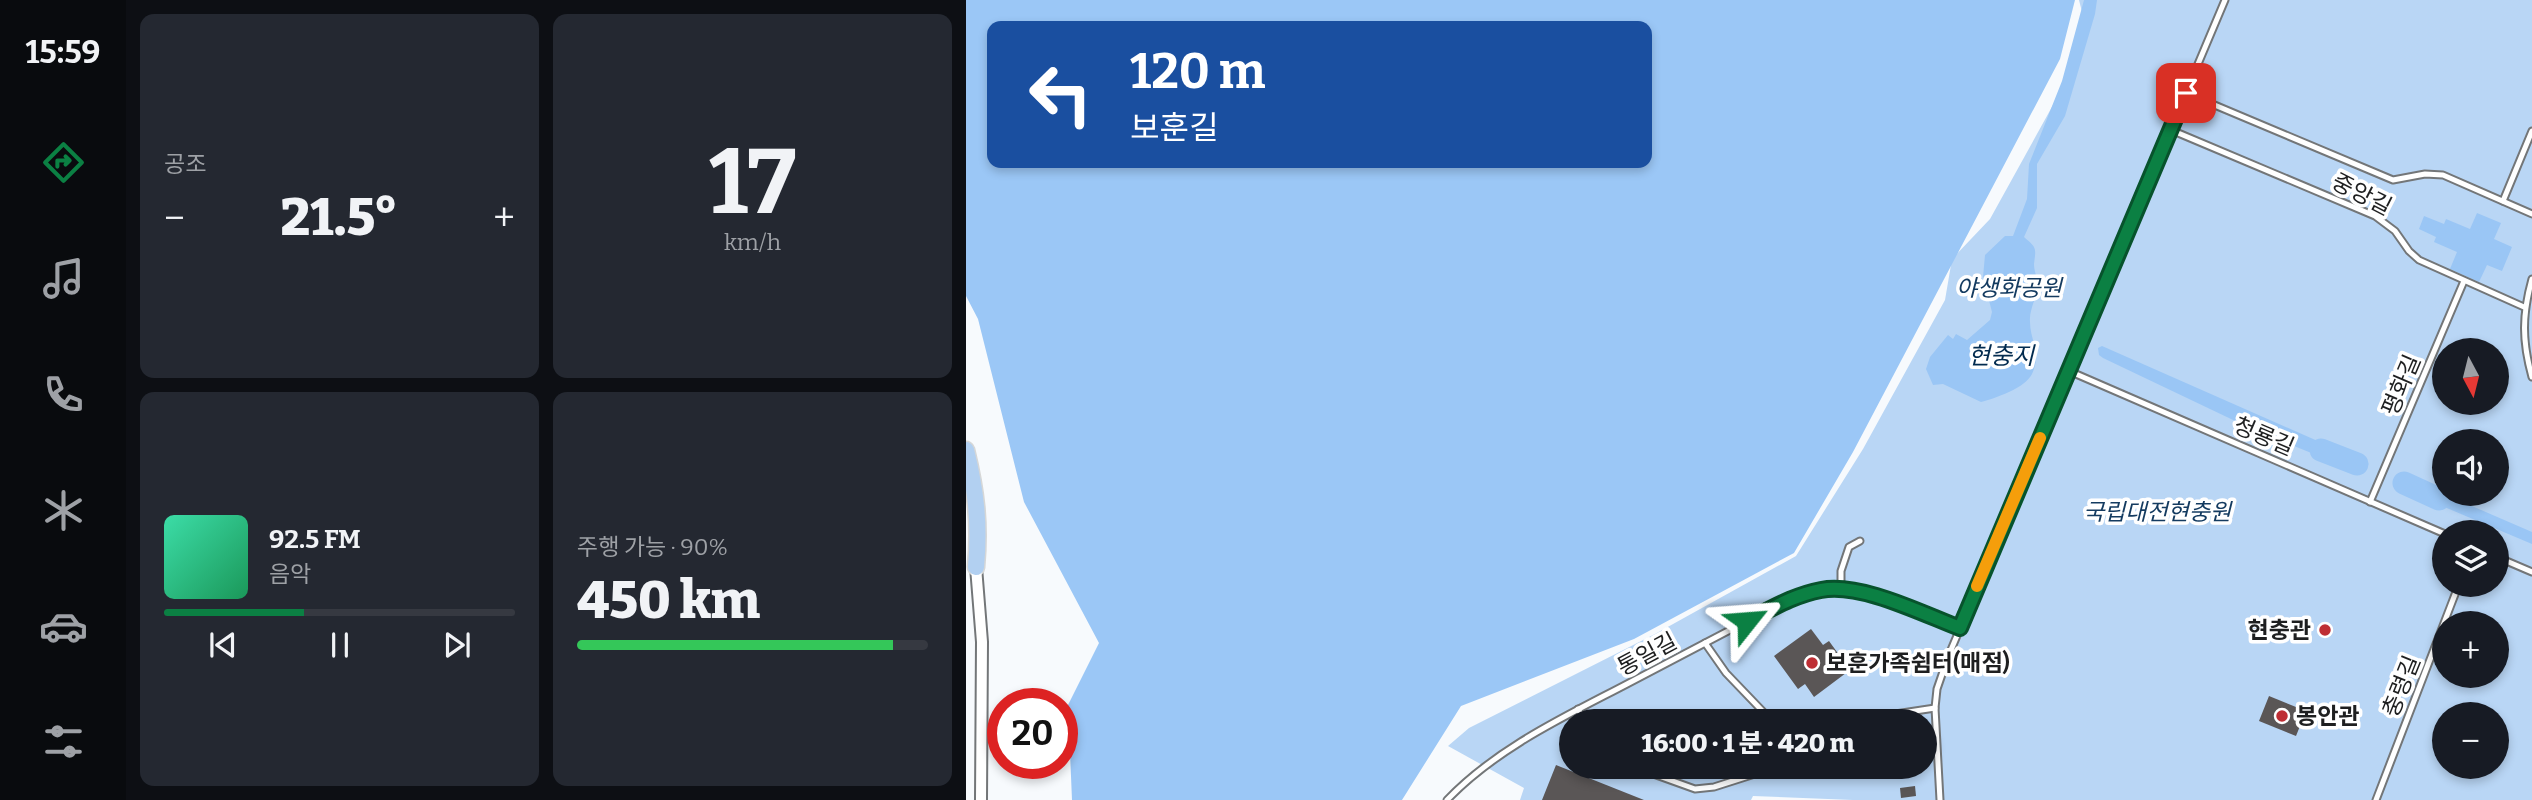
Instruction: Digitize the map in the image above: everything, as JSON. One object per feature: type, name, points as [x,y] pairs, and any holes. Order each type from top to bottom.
[{"type":"main road","points":[[966,450],[976,492],[979,536],[976,567]]},
{"type":"main road","points":[[966,511],[976,567]]},
{"type":"street","points":[[976,567],[982,642],[981,800]]},
{"type":"lane","points":[[1940,800],[1935,708],[1937,689],[1948,657],[2225,0]]},
{"type":"lane","name":"중앙길","points":[[2186,93],[2393,180],[2425,174],[2443,175],[2532,214]]},
{"type":"lane","name":"중앙길","points":[[2171,130],[2375,216],[2395,231],[2419,260],[2525,307]]},
{"type":"lane","points":[[2503,201],[2532,131]]},
{"type":"lane","points":[[2532,279],[2525,307],[2524,327],[2532,377]]},
{"type":"lane","name":"평화길","points":[[2370,502],[2464,281]]},
{"type":"lane","name":"청룡길","points":[[2069,371],[2432,528]]},
{"type":"lane","points":[[1840,588],[1841,571],[1849,547],[1860,541]]},
{"type":"lane","points":[[2509,562],[2532,572]]},
{"type":"lane","name":"통일길","points":[[1578,709],[1789,599],[1822,589],[1840,588],[1862,592],[1960,628]]},
{"type":"lane","name":"충령길","points":[[2376,800],[2454,597]]},
{"type":"lane","points":[[1705,643],[1726,673],[1760,709]]},
{"type":"lane","points":[[1928,709],[1935,708]]},
{"type":"lane","name":"통일길","points":[[1447,800],[1486,765],[1559,721]]},
{"type":"lane","points":[[1667,779],[1695,789],[1714,787],[1739,779]]},
{"type":"green space","name":"국립대전현충원","points":[[2079,0],[2532,0],[2532,800],[1853,800],[1753,796],[1751,800],[1520,800],[1524,788],[1448,746],[1469,728],[1655,634],[1796,556],[1863,449],[1945,300],[1952,259],[1990,219],[2079,58],[2087,32]]},
{"type":"shaded area","points":[[966,0],[2075,0],[2060,59],[1853,452],[1794,553],[1634,639],[1461,706],[1402,800],[1072,800],[1071,779],[1078,779],[1076,688],[1099,643],[1024,502],[978,319],[966,296]]},
{"type":"water","name":"현충지","points":[[2084,0],[2097,0],[2095,14],[2065,116],[2037,164],[2037,208],[2024,237],[2035,251],[2037,286],[2030,329],[2036,353],[2035,366],[2028,379],[2017,388],[1981,402],[1943,384],[1933,385],[1926,369],[1930,357],[1948,335],[1953,339],[1956,334],[1967,340],[1990,320],[1992,312],[1983,277],[1985,255],[2005,236],[2013,236],[2027,199],[2029,164],[2062,81]]},
{"type":"water","points":[[2477,213],[2501,223],[2494,239],[2512,247],[2502,271],[2487,265],[2479,282],[2450,269],[2457,252],[2434,242],[2436,237],[2419,229],[2424,216],[2444,224],[2446,219],[2470,229]]},
{"type":"water","points":[[2102,346],[2347,454],[2349,462],[2341,465],[2252,429],[2103,358],[2099,355],[2098,348]]},
{"type":"water","points":[[2421,484],[2432,489],[2432,502],[2416,495],[2412,487]]},
{"type":"water","points":[[2442,506],[2472,506],[2504,520],[2475,520]]},
{"type":"water","points":[[2509,522],[2532,532],[2532,544],[2509,534]]},
{"type":"building","name":"보훈가족쉼터(매점)","points":[[1811,629],[1823,645],[1829,641],[1850,670],[1814,697],[1805,684],[1798,689],[1774,656]]},
{"type":"building","name":"봉안관","points":[[2269,696],[2306,711],[2296,736],[2259,721]]},
{"type":"building","points":[[1556,765],[1559,766],[1559,779],[1591,779],[1644,800],[1542,800]]},
{"type":"building","points":[[1915,786],[1916,796],[1901,798],[1900,788]]},
{"type":"waterway","points":[[2321,450],[2357,464]]},
{"type":"waterway","points":[[2404,483],[2432,496]]},
{"type":"slow traffic","points":[[1977,586],[2040,438]]},
{"type":"place","name":"현충관","points":[[2325,630]]},
{"type":"place","name":"보훈가족쉼터(매점)","points":[[1812,663]]},
{"type":"place","name":"봉안관","points":[[2282,716]]},
{"type":"route","points":[[1747,621],[1789,599],[1822,589],[1840,588],[1862,592],[1960,628],[2186,93]]},
{"type":"park label","name":"야생화공원","points":[[2009,288]]}]
